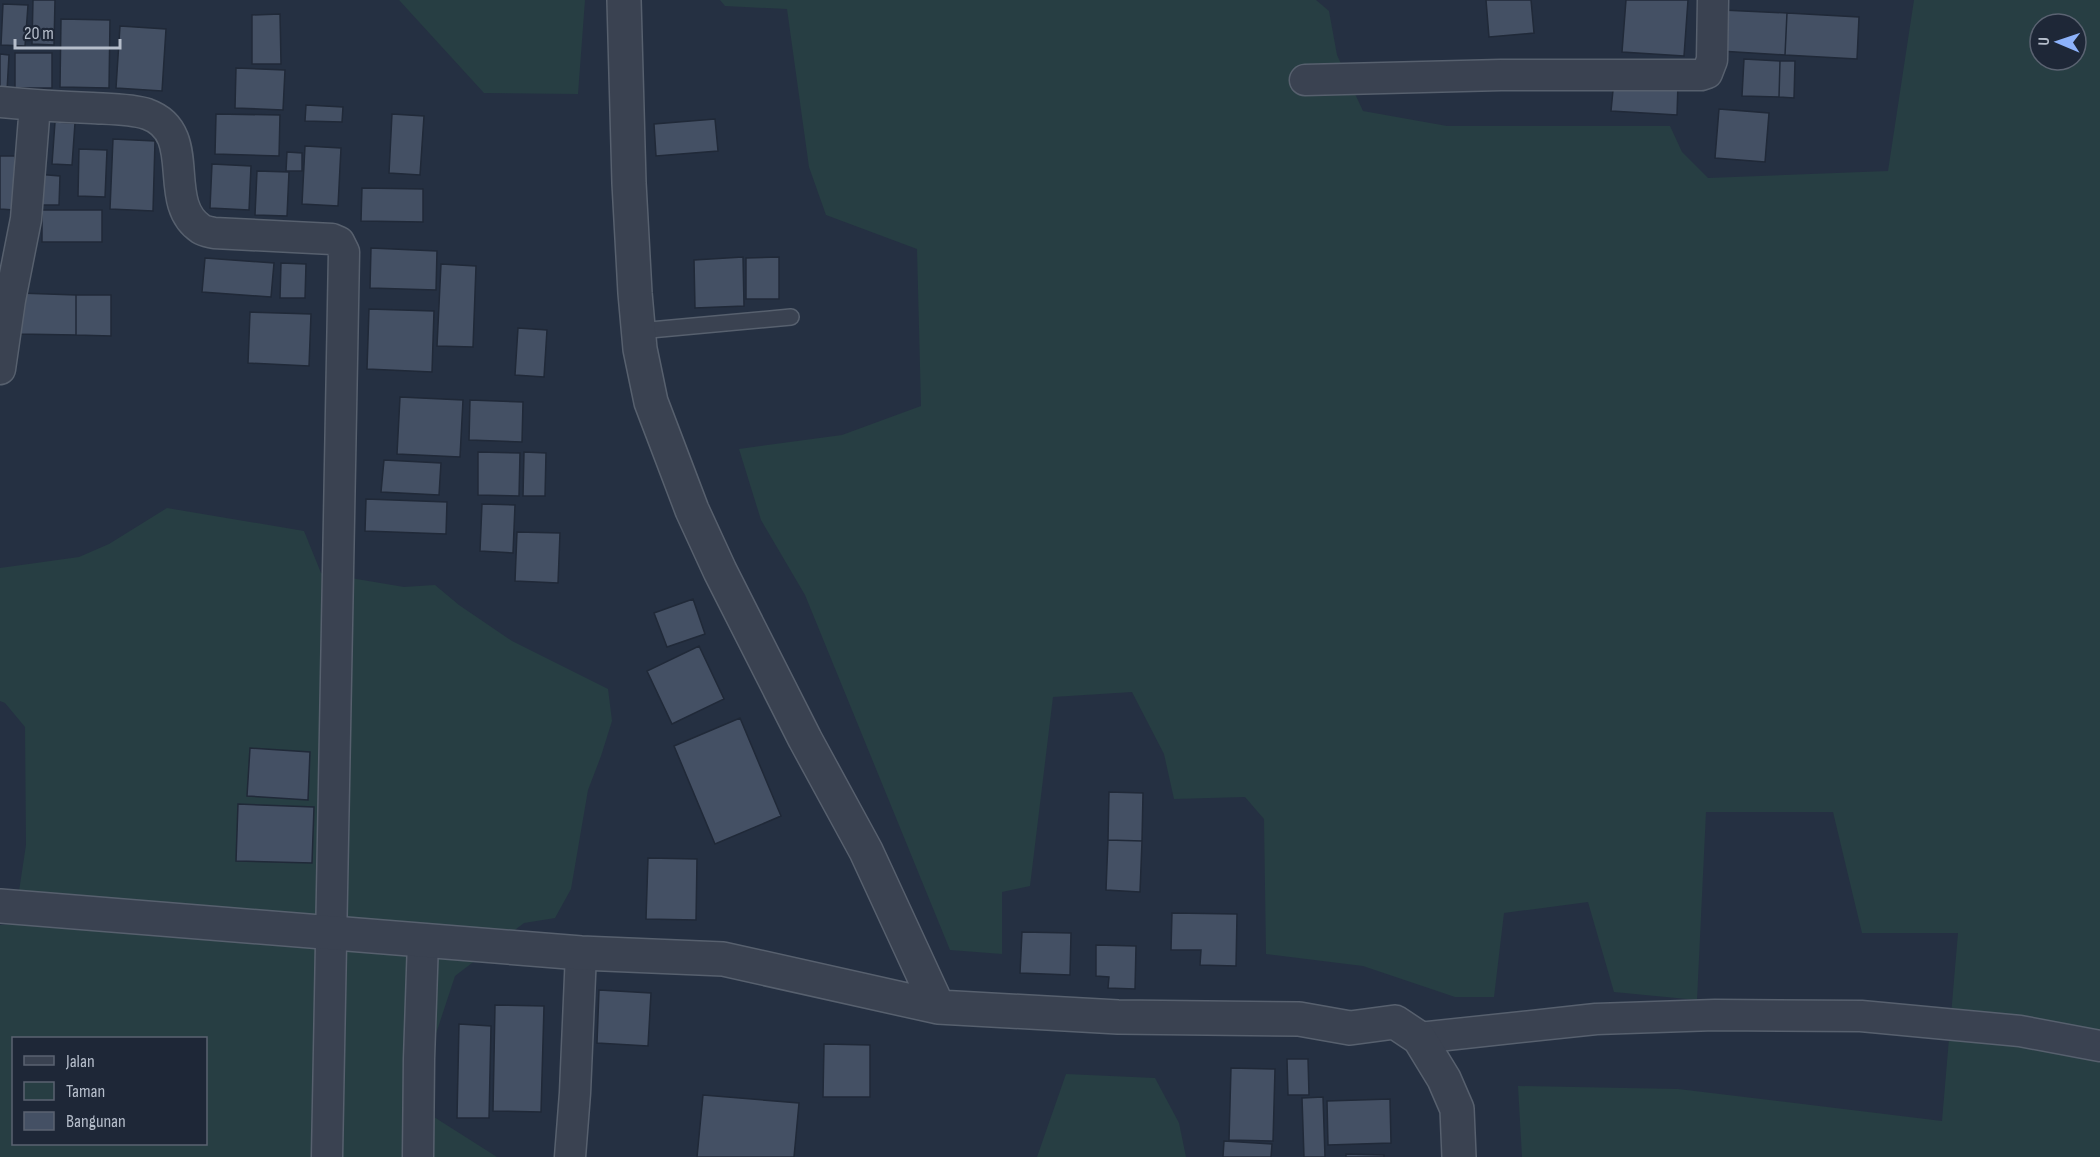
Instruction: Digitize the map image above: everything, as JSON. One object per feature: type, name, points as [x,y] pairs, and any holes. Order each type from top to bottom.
[{"type":"street","points":[[624,0],[629,183],[640,349],[651,402],[692,510],[794,718],[866,851],[939,1007]]},
{"type":"street","points":[[1305,80],[1501,75],[1701,75],[1707,73],[1712,60],[1713,0]]},
{"type":"street","points":[[0,102],[147,114],[162,124],[173,138],[178,150],[181,199],[190,218],[201,228],[214,233],[332,240],[339,242],[344,252],[327,1157]]},
{"type":"street","points":[[0,369],[10,300],[26,219],[35,105]]},
{"type":"street","points":[[0,906],[581,953],[723,959],[939,1007],[1118,1017],[1299,1019],[1350,1028],[1395,1022],[1419,1038],[1444,1079],[1456,1109],[1459,1157]]},
{"type":"street","points":[[417,1157],[423,941]]},
{"type":"street","points":[[570,1157],[581,953]]},
{"type":"street","points":[[1419,1038],[1596,1019],[1715,1015],[1850,1016],[2020,1031],[2100,1046]]},
{"type":"lane","points":[[639,330],[791,317]]},
{"type":"green space","points":[[399,0],[585,0],[578,94],[484,93]]},
{"type":"green space","points":[[720,0],[1316,0],[1329,11],[1337,55],[1363,111],[1447,126],[1670,126],[1682,152],[1708,178],[1888,171],[1914,0],[2100,0],[2100,1157],[1522,1157],[1518,1086],[1678,1089],[1942,1121],[1958,933],[1862,933],[1833,812],[1706,812],[1697,1000],[1614,992],[1588,902],[1504,913],[1494,997],[1455,997],[1363,966],[1266,954],[1264,819],[1245,797],[1174,799],[1164,754],[1132,692],[1053,697],[1030,886],[1002,892],[1002,954],[950,950],[805,595],[761,520],[739,449],[842,435],[921,406],[917,249],[826,215],[809,167],[787,9],[725,6]]},
{"type":"green space","points":[[167,508],[304,531],[321,573],[404,587],[435,585],[459,605],[512,641],[608,689],[612,721],[588,790],[571,889],[555,918],[524,923],[455,976],[429,1055],[424,1105],[434,1117],[497,1157],[0,1157],[0,925],[14,924],[26,845],[25,727],[5,703],[0,701],[0,568],[79,557],[109,544]]},
{"type":"green space","points":[[1066,1074],[1155,1078],[1179,1123],[1186,1157],[1037,1157]]},
{"type":"building","points":[[33,0],[55,0],[54,45],[32,44]]},
{"type":"building","points":[[1486,0],[1531,0],[1534,33],[1489,37]]},
{"type":"building","points":[[1626,0],[1688,0],[1684,56],[1622,52]]},
{"type":"building","points":[[3,4],[28,5],[25,46],[1,45]]},
{"type":"building","points":[[1722,10],[1787,13],[1785,55],[1720,51]]},
{"type":"building","points":[[1787,13],[1859,17],[1857,59],[1785,55]]},
{"type":"building","points":[[280,14],[281,64],[252,64],[252,15]]},
{"type":"building","points":[[61,19],[110,20],[109,88],[60,87]]},
{"type":"building","points":[[120,26],[166,29],[162,91],[116,88]]},
{"type":"building","points":[[15,53],[52,53],[52,88],[15,88]]},
{"type":"building","points":[[0,54],[9,55],[7,91],[0,90]]},
{"type":"building","points":[[1744,59],[1780,61],[1779,97],[1742,96]]},
{"type":"building","points":[[1780,61],[1795,61],[1794,98],[1779,97]]},
{"type":"building","points":[[236,68],[285,70],[283,110],[235,108]]},
{"type":"building","points":[[1614,80],[1678,83],[1677,115],[1611,111]]},
{"type":"building","points":[[306,105],[343,107],[342,122],[305,121]]},
{"type":"building","points":[[1719,109],[1769,113],[1765,162],[1715,158]]},
{"type":"building","points":[[216,114],[280,115],[279,156],[215,154]]},
{"type":"building","points":[[392,114],[424,116],[420,175],[389,173]]},
{"type":"building","points":[[715,119],[718,151],[656,156],[654,124]]},
{"type":"building","points":[[55,122],[75,123],[72,165],[52,164]]},
{"type":"building","points":[[113,139],[155,141],[153,211],[110,209]]},
{"type":"building","points":[[305,146],[341,148],[338,206],[302,204]]},
{"type":"building","points":[[79,149],[107,150],[105,197],[78,196]]},
{"type":"building","points":[[287,152],[302,153],[302,171],[286,171]]},
{"type":"building","points":[[0,156],[15,156],[14,210],[0,209]]},
{"type":"building","points":[[212,164],[251,166],[249,210],[210,208]]},
{"type":"building","points":[[257,171],[289,172],[287,216],[255,215]]},
{"type":"building","points":[[36,174],[60,176],[59,205],[35,205]]},
{"type":"building","points":[[362,188],[423,189],[423,222],[361,221]]},
{"type":"building","points":[[42,210],[102,210],[102,242],[42,242]]},
{"type":"building","points":[[371,248],[437,251],[436,290],[370,288]]},
{"type":"building","points":[[743,257],[744,306],[695,308],[694,260]]},
{"type":"building","points":[[779,257],[779,299],[746,299],[746,258]]},
{"type":"building","points":[[205,258],[274,263],[271,297],[202,292]]},
{"type":"building","points":[[281,263],[306,264],[305,298],[280,298]]},
{"type":"building","points":[[441,264],[476,266],[473,347],[437,346]]},
{"type":"building","points":[[19,293],[76,295],[76,335],[18,334]]},
{"type":"building","points":[[76,295],[111,295],[111,336],[76,335]]},
{"type":"building","points":[[369,309],[434,311],[432,372],[367,369]]},
{"type":"building","points":[[250,312],[311,314],[309,366],[248,363]]},
{"type":"building","points":[[518,328],[547,330],[544,377],[515,375]]},
{"type":"building","points":[[400,397],[463,400],[460,457],[397,454]]},
{"type":"building","points":[[470,400],[523,402],[522,442],[469,440]]},
{"type":"building","points":[[478,452],[520,453],[519,496],[478,495]]},
{"type":"building","points":[[524,452],[546,453],[545,496],[523,496]]},
{"type":"building","points":[[384,460],[441,463],[439,495],[381,492]]},
{"type":"building","points":[[366,499],[447,502],[446,534],[365,531]]},
{"type":"building","points":[[482,504],[515,505],[513,553],[480,551]]},
{"type":"building","points":[[517,532],[560,533],[558,583],[515,581]]},
{"type":"building","points":[[693,599],[705,634],[667,647],[654,613]]},
{"type":"building","points":[[699,646],[724,699],[672,724],[647,671]]},
{"type":"building","points":[[740,718],[781,816],[715,844],[674,746]]},
{"type":"building","points":[[250,748],[310,752],[308,800],[247,796]]},
{"type":"building","points":[[1109,792],[1143,793],[1142,841],[1108,840]]},
{"type":"building","points":[[238,804],[314,807],[312,863],[236,861]]},
{"type":"building","points":[[1108,840],[1142,841],[1140,892],[1106,890]]},
{"type":"building","points":[[648,858],[697,859],[696,920],[646,919]]},
{"type":"building","points":[[1172,913],[1237,914],[1236,966],[1200,965],[1201,950],[1171,950]]},
{"type":"building","points":[[1022,932],[1071,933],[1070,975],[1020,973]]},
{"type":"building","points":[[1096,945],[1136,946],[1135,989],[1108,988],[1109,977],[1096,976]]},
{"type":"building","points":[[599,990],[651,993],[648,1046],[597,1043]]},
{"type":"building","points":[[495,1005],[544,1006],[541,1112],[493,1111]]},
{"type":"building","points":[[459,1024],[491,1026],[489,1118],[457,1118]]},
{"type":"building","points":[[824,1044],[870,1045],[870,1097],[823,1097]]},
{"type":"building","points":[[1287,1059],[1308,1059],[1309,1095],[1288,1095]]},
{"type":"building","points":[[1231,1068],[1275,1069],[1273,1141],[1229,1140]]},
{"type":"building","points":[[703,1095],[799,1103],[794,1157],[697,1157]]},
{"type":"building","points":[[1323,1097],[1325,1157],[1304,1157],[1302,1098]]},
{"type":"building","points":[[1390,1099],[1391,1143],[1328,1145],[1327,1101]]},
{"type":"building","points":[[1224,1141],[1272,1144],[1271,1157],[1223,1157]]},
{"type":"building","points":[[1346,1154],[1384,1155],[1384,1157],[1346,1157]]}]
